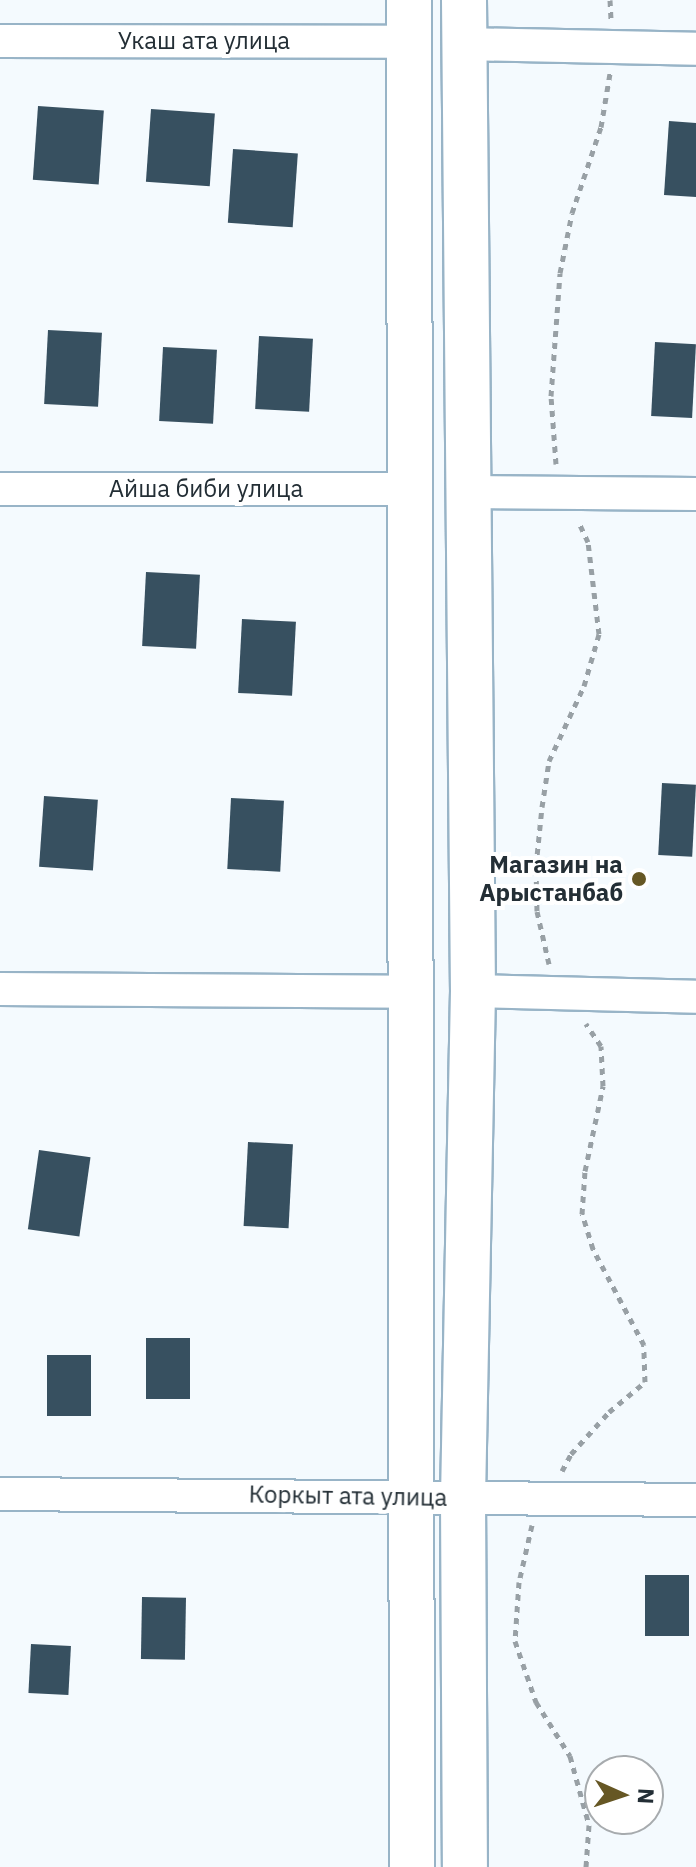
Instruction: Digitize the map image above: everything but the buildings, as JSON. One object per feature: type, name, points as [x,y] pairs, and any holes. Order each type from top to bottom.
[{"type":"street","points":[[464,0],[466,492],[473,991],[463,1498],[465,1867]]},
{"type":"street","points":[[409,21],[413,489],[412,1867]]},
{"type":"street","name":"Укаш ата улица","points":[[0,41],[409,21]]},
{"type":"street","points":[[464,44],[696,49]]},
{"type":"street","name":"Айша биби улица","points":[[0,489],[413,489]]},
{"type":"street","points":[[466,492],[696,494]]},
{"type":"street","points":[[0,989],[411,992]]},
{"type":"street","points":[[473,991],[696,997]]},
{"type":"street","name":"Коркыт ата улица","points":[[0,1494],[411,1495],[696,1500]]},
{"type":"path","points":[[586,1867],[589,1825],[570,1756],[536,1702],[515,1641],[519,1582],[530,1528],[571,1454],[609,1412],[645,1382],[644,1345],[593,1249],[582,1214],[585,1171],[603,1086],[601,1046],[551,972],[537,911],[536,866],[549,761],[584,686],[599,634],[588,542],[557,475],[551,396],[560,273],[572,213],[601,127],[611,47],[610,0]]},
{"type":"place","name":"Магазин на Арыстанбаб","points":[[639,879]]}]
